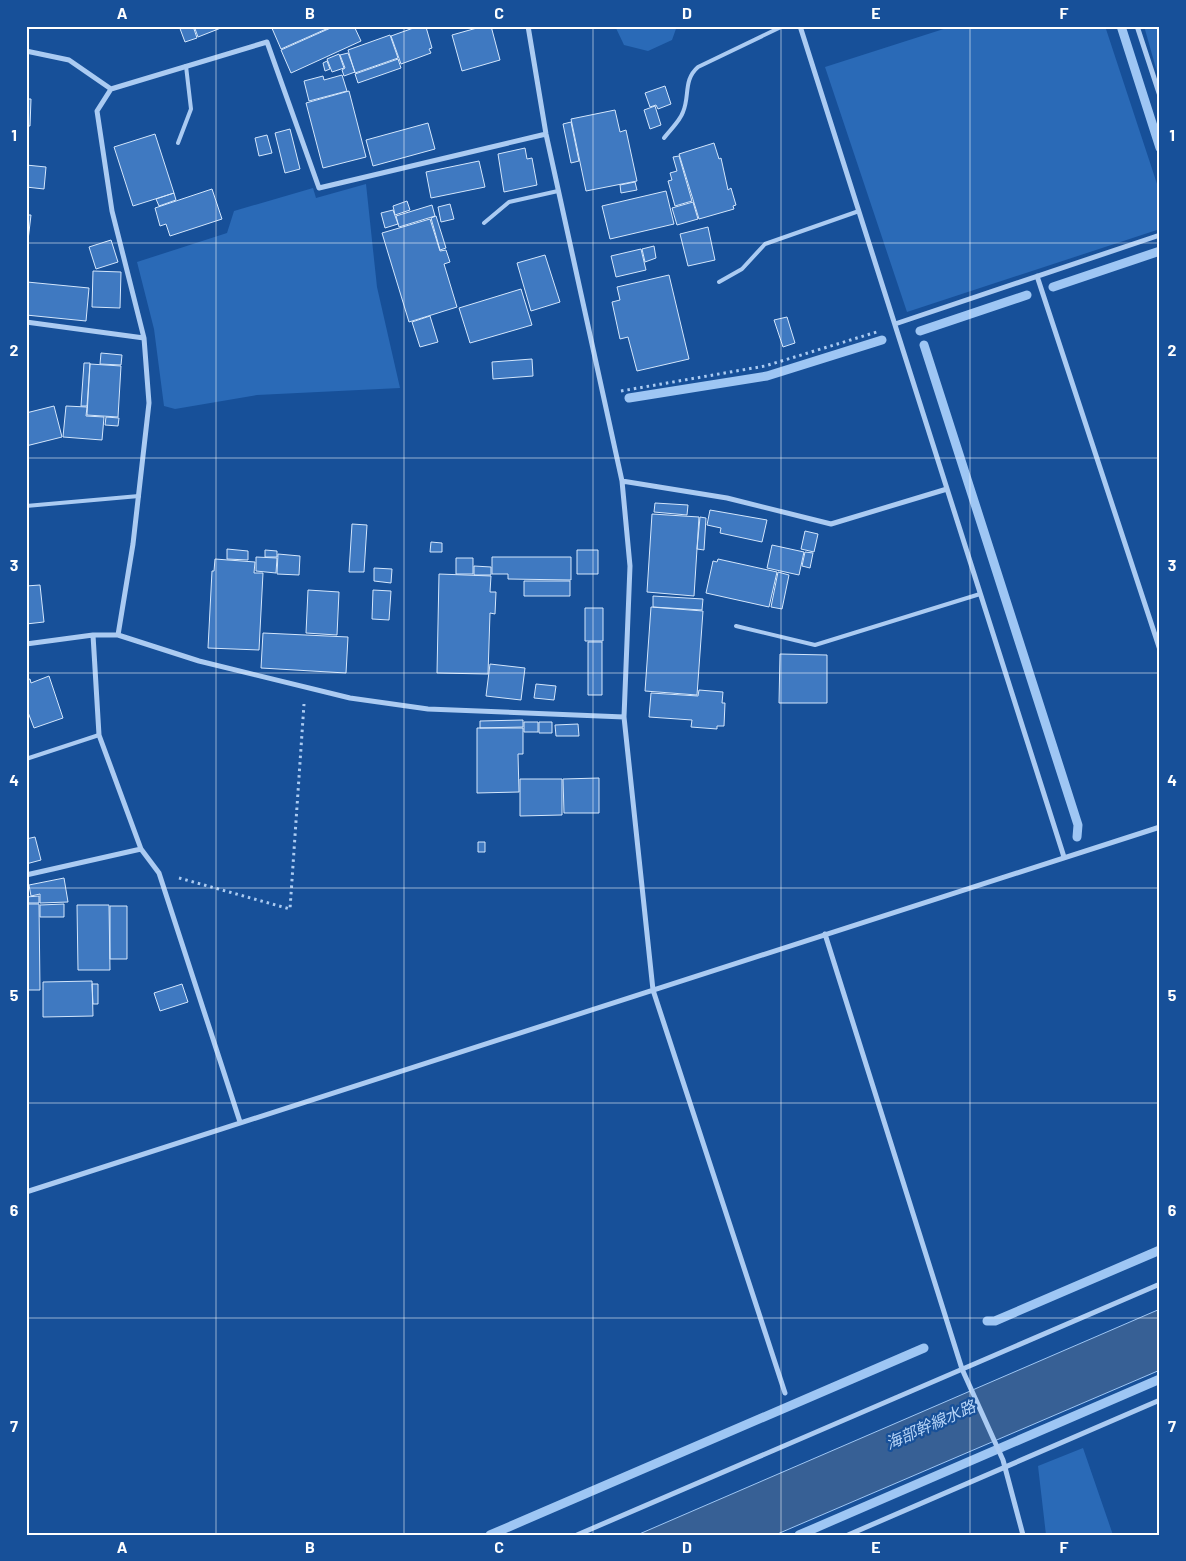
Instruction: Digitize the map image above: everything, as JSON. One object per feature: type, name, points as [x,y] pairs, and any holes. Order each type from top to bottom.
[{"type":"street","points":[[528,26],[546,134],[622,481],[630,566],[624,717],[653,990],[785,1393]]},
{"type":"street","points":[[800,26],[1064,857]]},
{"type":"street","points":[[1137,26],[1160,96]]},
{"type":"street","points":[[118,635],[139,496],[149,403],[144,338],[112,210],[98,111],[111,89],[267,42],[319,188],[546,134]]},
{"type":"street","points":[[26,51],[69,60],[111,89]]},
{"type":"street","points":[[895,325],[1160,235]]},
{"type":"street","points":[[1037,276],[1160,650]]},
{"type":"street","points":[[26,322],[144,338]]},
{"type":"street","points":[[622,481],[727,498],[830,524],[947,489]]},
{"type":"street","points":[[26,644],[93,635],[118,635],[198,661],[350,698],[428,709],[624,717]]},
{"type":"street","points":[[93,635],[99,735],[141,849],[159,873],[240,1122]]},
{"type":"street","points":[[26,1192],[1160,826]]},
{"type":"street","points":[[26,875],[141,849]]},
{"type":"street","points":[[825,934],[962,1369],[1003,1460],[1003,1468],[1023,1535]]},
{"type":"street","points":[[577,1535],[1160,1284]]},
{"type":"street","points":[[848,1535],[1160,1400]]},
{"type":"lane","points":[[664,138],[683,112],[687,83],[692,72],[698,67],[783,26]]},
{"type":"lane","points":[[178,143],[191,109],[186,66]]},
{"type":"lane","points":[[484,223],[509,202],[558,191]]},
{"type":"lane","points":[[719,282],[742,269],[765,244],[859,212]]},
{"type":"lane","points":[[26,506],[139,496]]},
{"type":"lane","points":[[736,626],[815,645],[980,594]]},
{"type":"lane","points":[[26,759],[99,735]]},
{"type":"path","points":[[603,394],[766,366],[895,325]]},
{"type":"path","points":[[159,873],[290,909],[306,687]]},
{"type":"shaded area","points":[[615,26],[677,26],[672,40],[648,51],[624,45]]},
{"type":"shaded area","points":[[953,26],[1105,26],[1160,193],[1160,229],[907,312],[825,67]]},
{"type":"shaded area","points":[[1144,26],[1160,26],[1159,79]]},
{"type":"shaded area","points":[[366,184],[377,287],[400,388],[257,395],[175,409],[164,406],[154,329],[137,262],[227,233],[234,211],[313,188],[316,198]]},
{"type":"shaded area","points":[[1083,1448],[1113,1535],[1046,1535],[1038,1466]]},
{"type":"water","name":"海部幹線水路","points":[[1160,1309],[1160,1370],[775,1535],[637,1535]]},
{"type":"building","points":[[179,26],[193,26],[197,38],[185,42]]},
{"type":"building","points":[[194,26],[226,26],[198,37]]},
{"type":"building","points":[[271,26],[333,26],[281,49]]},
{"type":"building","points":[[335,26],[354,26],[361,41],[291,73],[281,50]]},
{"type":"building","points":[[419,26],[426,27],[432,48],[429,49],[431,53],[401,64],[391,36]]},
{"type":"building","points":[[484,26],[491,26],[500,60],[462,71],[452,35]]},
{"type":"building","points":[[390,35],[398,58],[355,73],[348,50]]},
{"type":"building","points":[[348,53],[355,72],[344,76],[342,70],[345,68],[340,55]]},
{"type":"building","points":[[339,54],[344,68],[332,72],[327,59]]},
{"type":"building","points":[[398,59],[401,68],[358,83],[355,74]]},
{"type":"building","points":[[327,61],[330,69],[325,71],[323,63]]},
{"type":"building","points":[[342,75],[347,91],[309,101],[304,81],[323,76],[324,80]]},
{"type":"building","points":[[665,86],[671,104],[658,109],[656,105],[650,107],[645,93]]},
{"type":"building","points":[[349,91],[366,157],[323,168],[306,103]]},
{"type":"building","points":[[26,99],[31,99],[30,126],[26,126]]},
{"type":"building","points":[[655,106],[661,125],[650,129],[644,110]]},
{"type":"building","points":[[615,110],[620,132],[626,130],[637,181],[586,191],[571,119]]},
{"type":"building","points":[[571,122],[579,161],[571,163],[563,124]]},
{"type":"building","points":[[428,123],[435,149],[373,166],[366,140]]},
{"type":"building","points":[[290,129],[300,169],[285,173],[275,133]]},
{"type":"building","points":[[155,134],[174,193],[133,206],[114,147]]},
{"type":"building","points":[[267,135],[272,153],[259,156],[255,138]]},
{"type":"building","points":[[714,143],[719,159],[721,158],[728,190],[731,188],[736,205],[733,206],[734,209],[699,219],[679,154]]},
{"type":"building","points":[[525,148],[527,159],[532,158],[537,185],[504,192],[498,154]]},
{"type":"building","points":[[679,156],[692,201],[675,206],[668,181],[672,180],[670,173],[677,171],[673,157]]},
{"type":"building","points":[[479,161],[485,187],[431,198],[426,172]]},
{"type":"building","points":[[26,165],[46,167],[44,189],[26,187]]},
{"type":"building","points":[[635,182],[637,190],[621,193],[620,185]]},
{"type":"building","points":[[212,189],[222,219],[170,236],[166,224],[160,226],[155,208]]},
{"type":"building","points":[[666,191],[674,224],[610,239],[602,206]]},
{"type":"building","points":[[174,193],[176,200],[159,206],[156,199]]},
{"type":"building","points":[[407,201],[410,210],[395,215],[393,206]]},
{"type":"building","points":[[693,202],[698,219],[677,225],[672,208]]},
{"type":"building","points":[[450,204],[454,219],[441,222],[438,207]]},
{"type":"building","points":[[432,205],[435,216],[399,227],[396,216]]},
{"type":"building","points":[[393,210],[398,224],[385,228],[381,213]]},
{"type":"building","points":[[26,215],[31,215],[26,257]]},
{"type":"building","points":[[436,216],[446,248],[440,250],[431,218]]},
{"type":"building","points":[[430,219],[440,251],[446,250],[450,262],[444,264],[457,307],[409,322],[382,233]]},
{"type":"building","points":[[708,227],[715,260],[688,266],[680,234]]},
{"type":"building","points":[[111,240],[118,262],[96,269],[89,247]]},
{"type":"building","points":[[654,246],[656,258],[645,262],[642,249]]},
{"type":"building","points":[[641,249],[646,270],[616,277],[611,256]]},
{"type":"building","points":[[545,255],[560,302],[531,311],[517,263]]},
{"type":"building","points":[[93,271],[121,272],[120,308],[92,307]]},
{"type":"building","points":[[669,275],[689,359],[637,371],[628,337],[620,339],[612,302],[620,300],[617,287]]},
{"type":"building","points":[[27,282],[89,288],[86,321],[26,315]]},
{"type":"building","points":[[521,289],[532,325],[470,343],[459,308]]},
{"type":"building","points":[[430,316],[438,342],[420,347],[412,322]]},
{"type":"building","points":[[787,317],[795,343],[783,347],[774,320]]},
{"type":"building","points":[[101,353],[122,355],[121,365],[100,364]]},
{"type":"building","points":[[532,359],[533,376],[493,379],[492,362]]},
{"type":"building","points":[[84,363],[90,363],[87,406],[81,406]]},
{"type":"building","points":[[90,364],[121,366],[118,417],[87,415]]},
{"type":"building","points":[[54,406],[62,437],[26,446],[26,413]]},
{"type":"building","points":[[66,406],[87,407],[86,416],[104,417],[102,440],[63,437]]},
{"type":"building","points":[[106,417],[119,418],[118,426],[105,425]]},
{"type":"building","points":[[655,503],[688,505],[687,515],[654,512]]},
{"type":"building","points":[[710,510],[767,520],[762,542],[720,533],[721,528],[707,525]]},
{"type":"building","points":[[652,514],[699,517],[694,596],[647,592]]},
{"type":"building","points":[[700,517],[706,518],[704,550],[697,549]]},
{"type":"building","points":[[352,524],[367,525],[364,572],[349,572]]},
{"type":"building","points":[[805,531],[818,534],[814,552],[801,549]]},
{"type":"building","points":[[431,542],[442,543],[442,552],[430,552]]},
{"type":"building","points":[[772,545],[804,552],[799,575],[767,568]]},
{"type":"building","points":[[227,549],[248,551],[248,560],[227,559]]},
{"type":"building","points":[[265,550],[277,551],[277,557],[265,557]]},
{"type":"building","points":[[577,550],[598,550],[598,574],[577,574]]},
{"type":"building","points":[[805,552],[813,553],[810,568],[802,566]]},
{"type":"building","points":[[278,554],[300,556],[299,575],[277,574]]},
{"type":"building","points":[[256,557],[277,558],[276,573],[256,571]]},
{"type":"building","points":[[492,557],[571,557],[571,580],[508,579],[508,574],[492,574]]},
{"type":"building","points":[[456,558],[473,558],[473,574],[456,574]]},
{"type":"building","points":[[215,559],[255,562],[254,573],[263,573],[259,650],[208,648],[212,571],[214,571]]},
{"type":"building","points":[[718,559],[777,572],[769,607],[706,593],[713,561],[717,562]]},
{"type":"building","points":[[474,566],[491,567],[491,575],[474,575]]},
{"type":"building","points":[[374,568],[392,569],[391,583],[374,581]]},
{"type":"building","points":[[778,572],[789,575],[782,609],[771,607]]},
{"type":"building","points":[[439,574],[491,576],[490,592],[496,592],[495,614],[490,613],[488,674],[437,673]]},
{"type":"building","points":[[524,581],[570,581],[570,596],[524,596]]},
{"type":"building","points":[[40,585],[44,622],[26,624],[26,586]]},
{"type":"building","points":[[308,590],[339,592],[337,635],[306,633]]},
{"type":"building","points":[[373,590],[391,591],[389,620],[372,619]]},
{"type":"building","points":[[653,596],[703,599],[702,610],[653,607]]},
{"type":"building","points":[[651,607],[703,611],[697,695],[645,691]]},
{"type":"building","points":[[585,608],[603,608],[603,641],[585,641]]},
{"type":"building","points":[[263,633],[348,637],[346,673],[261,668]]},
{"type":"building","points":[[588,642],[602,642],[602,695],[588,695]]},
{"type":"building","points":[[780,654],[827,655],[827,703],[779,703]]},
{"type":"building","points":[[490,664],[525,668],[521,700],[486,696]]},
{"type":"building","points":[[49,676],[63,718],[34,728],[26,707],[26,680],[30,679],[31,683]]},
{"type":"building","points":[[536,684],[556,686],[554,700],[534,698]]},
{"type":"building","points":[[699,690],[723,692],[722,703],[725,703],[724,726],[717,726],[717,729],[691,727],[692,720],[649,717],[651,693],[698,696]]},
{"type":"building","points":[[523,720],[523,727],[480,728],[480,721]]},
{"type":"building","points":[[524,722],[538,722],[538,732],[524,732]]},
{"type":"building","points":[[539,722],[552,722],[552,733],[539,733]]},
{"type":"building","points":[[578,724],[579,736],[556,736],[555,725]]},
{"type":"building","points":[[477,728],[523,728],[523,754],[518,754],[519,792],[477,793]]},
{"type":"building","points":[[599,778],[599,813],[564,813],[563,779]]},
{"type":"building","points":[[520,779],[562,779],[562,815],[520,816]]},
{"type":"building","points":[[35,837],[41,860],[26,864],[26,839]]},
{"type":"building","points":[[478,842],[485,842],[485,852],[478,852]]},
{"type":"building","points":[[64,878],[68,902],[40,903],[40,894],[31,896],[29,885]]},
{"type":"building","points":[[39,896],[39,903],[26,903],[26,897]]},
{"type":"building","points":[[26,904],[39,904],[40,990],[26,990]]},
{"type":"building","points":[[64,904],[64,917],[40,917],[40,905]]},
{"type":"building","points":[[77,905],[109,905],[110,970],[78,970]]},
{"type":"building","points":[[110,906],[127,906],[127,959],[110,959]]},
{"type":"building","points":[[92,981],[93,1016],[43,1017],[43,982]]},
{"type":"building","points":[[92,984],[98,984],[98,1004],[93,1004]]},
{"type":"building","points":[[182,984],[188,1002],[160,1011],[154,993]]},
{"type":"waterway","points":[[1121,26],[1160,148]]},
{"type":"waterway","points":[[1053,287],[1160,251]]},
{"type":"waterway","points":[[920,331],[1027,295]]},
{"type":"waterway","points":[[629,398],[767,376],[882,340]]},
{"type":"waterway","points":[[924,345],[1078,825],[1077,837]]},
{"type":"waterway","points":[[987,1321],[995,1321],[1160,1250]]},
{"type":"waterway","points":[[490,1535],[924,1348]]},
{"type":"waterway","points":[[799,1535],[1160,1379]]}]
